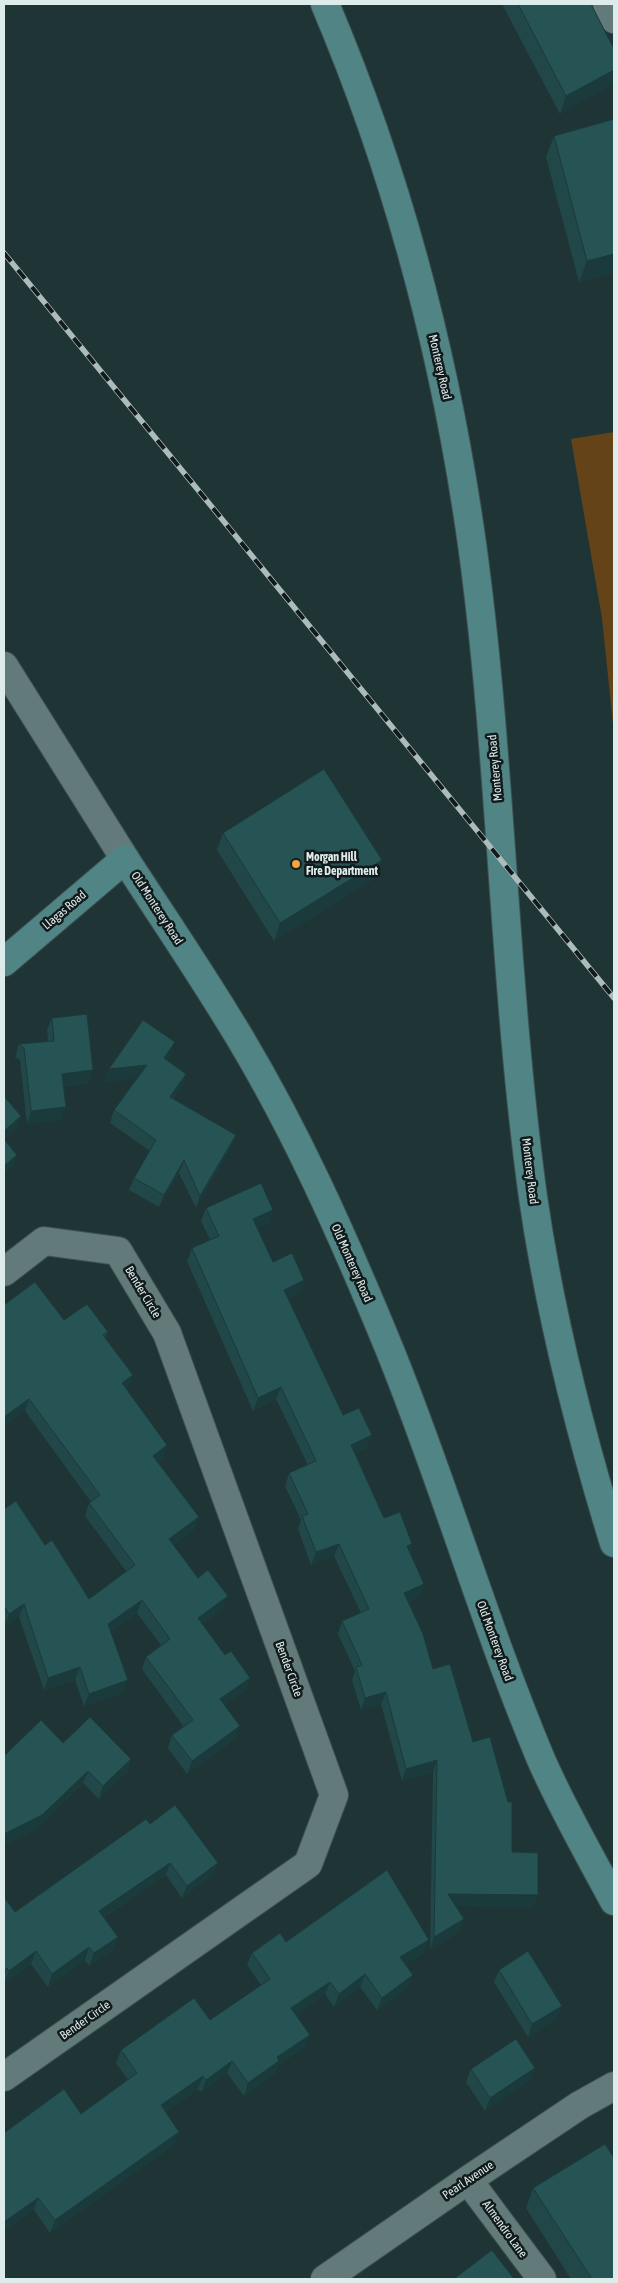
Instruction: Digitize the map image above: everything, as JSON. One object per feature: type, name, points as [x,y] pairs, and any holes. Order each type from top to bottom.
[{"type":"main road","name":"Monterey Road","points":[[325,4],[371,119],[396,196],[440,362],[459,455],[485,650],[523,1115],[533,1198],[549,1294],[568,1382],[614,1543]]},
{"type":"main road","name":"Llagas Road","points":[[4,962],[125,859]]},
{"type":"main road","name":"Old Monterey Road","points":[[125,859],[230,1022],[286,1122],[339,1233],[393,1358],[431,1458],[505,1669],[538,1751],[614,1901]]},
{"type":"street","points":[[607,4],[614,20]]},
{"type":"street","name":"Old Monterey Road","points":[[4,666],[125,859]]},
{"type":"street","name":"Bender Circle","points":[[4,1272],[44,1241],[118,1251],[167,1332],[334,1794],[308,1864],[4,2077]]},
{"type":"street","name":"Pearl Avenue","points":[[325,2279],[580,2105],[614,2086]]},
{"type":"street","name":"Almendro Lane","points":[[468,2180],[542,2279]]},
{"type":"shaded area","points":[[614,432],[614,734],[602,618],[571,439]]},
{"type":"building","points":[[518,4],[591,4],[614,49],[614,70],[566,96]]},
{"type":"building","points":[[614,119],[614,254],[587,261],[554,136]]},
{"type":"building","name":"Morgan Hill Fire Department","points":[[324,769],[382,860],[280,923],[223,833]]},
{"type":"building","points":[[87,1014],[93,1070],[62,1074],[66,1107],[31,1111],[24,1048],[19,1044],[54,1041],[52,1018]]},
{"type":"building","points":[[143,1020],[175,1042],[164,1058],[186,1074],[170,1097],[236,1135],[200,1196],[184,1160],[164,1195],[134,1178],[156,1140],[114,1110],[147,1065],[109,1069]]},
{"type":"building","points":[[4,1096],[21,1116],[4,1131]]},
{"type":"building","points":[[4,1139],[17,1155],[4,1166]]},
{"type":"building","points":[[261,1183],[273,1210],[253,1219],[273,1262],[292,1253],[304,1280],[284,1290],[343,1415],[359,1408],[372,1435],[351,1445],[384,1518],[400,1512],[412,1544],[407,1546],[424,1584],[404,1593],[423,1634],[433,1669],[450,1664],[473,1742],[490,1737],[508,1802],[512,1802],[512,1852],[538,1853],[538,1895],[448,1894],[464,1919],[434,1937],[437,1760],[406,1769],[386,1692],[365,1698],[356,1667],[362,1665],[342,1621],[369,1609],[339,1544],[316,1552],[302,1516],[308,1514],[289,1473],[316,1461],[281,1387],[258,1398],[192,1248],[219,1236],[206,1208]]},
{"type":"building","points":[[35,1282],[64,1320],[87,1304],[108,1332],[103,1335],[133,1375],[122,1383],[167,1445],[153,1456],[199,1517],[169,1539],[198,1578],[208,1570],[228,1596],[198,1618],[225,1655],[231,1651],[250,1678],[220,1699],[240,1726],[192,1761],[172,1735],[193,1720],[146,1657],[170,1639],[142,1600],[108,1624],[128,1680],[89,1694],[80,1667],[48,1678],[24,1604],[9,1614],[4,1606],[4,1509],[16,1501],[45,1545],[52,1540],[89,1599],[135,1565],[89,1503],[100,1495],[29,1399],[4,1417],[4,1305]]},
{"type":"building","points":[[90,1717],[131,1759],[103,1786],[88,1771],[42,1815],[4,1834],[4,1756],[41,1720],[63,1743]]},
{"type":"building","points":[[175,1805],[218,1863],[187,1886],[170,1863],[99,1911],[118,1937],[94,1953],[89,1947],[52,1974],[36,1951],[9,1971],[7,1968],[4,1971],[4,1897],[15,1912],[146,1819],[150,1824]]},
{"type":"building","points":[[387,1870],[429,1940],[400,1957],[413,1975],[382,1998],[365,1974],[339,1994],[330,1982],[291,2008],[310,2035],[277,2057],[279,2061],[248,2083],[232,2061],[206,2080],[203,2076],[161,2105],[179,2132],[55,2220],[38,2198],[4,2222],[4,2133],[64,2089],[81,2114],[137,2073],[121,2050],[194,1998],[210,2020],[270,1979],[252,1953],[280,1933],[286,1942]]},
{"type":"building","points":[[528,1951],[562,2006],[532,2024],[499,1970]]},
{"type":"building","points":[[516,2039],[535,2068],[490,2098],[471,2069]]},
{"type":"building","points":[[605,2144],[614,2158],[614,2279],[592,2279],[533,2188]]},
{"type":"building","points":[[492,2250],[514,2279],[454,2279]]},
{"type":"railway","points":[[4,253],[614,998]]},
{"type":"place","name":"Morgan Hill Fire Department","points":[[296,864]]}]
